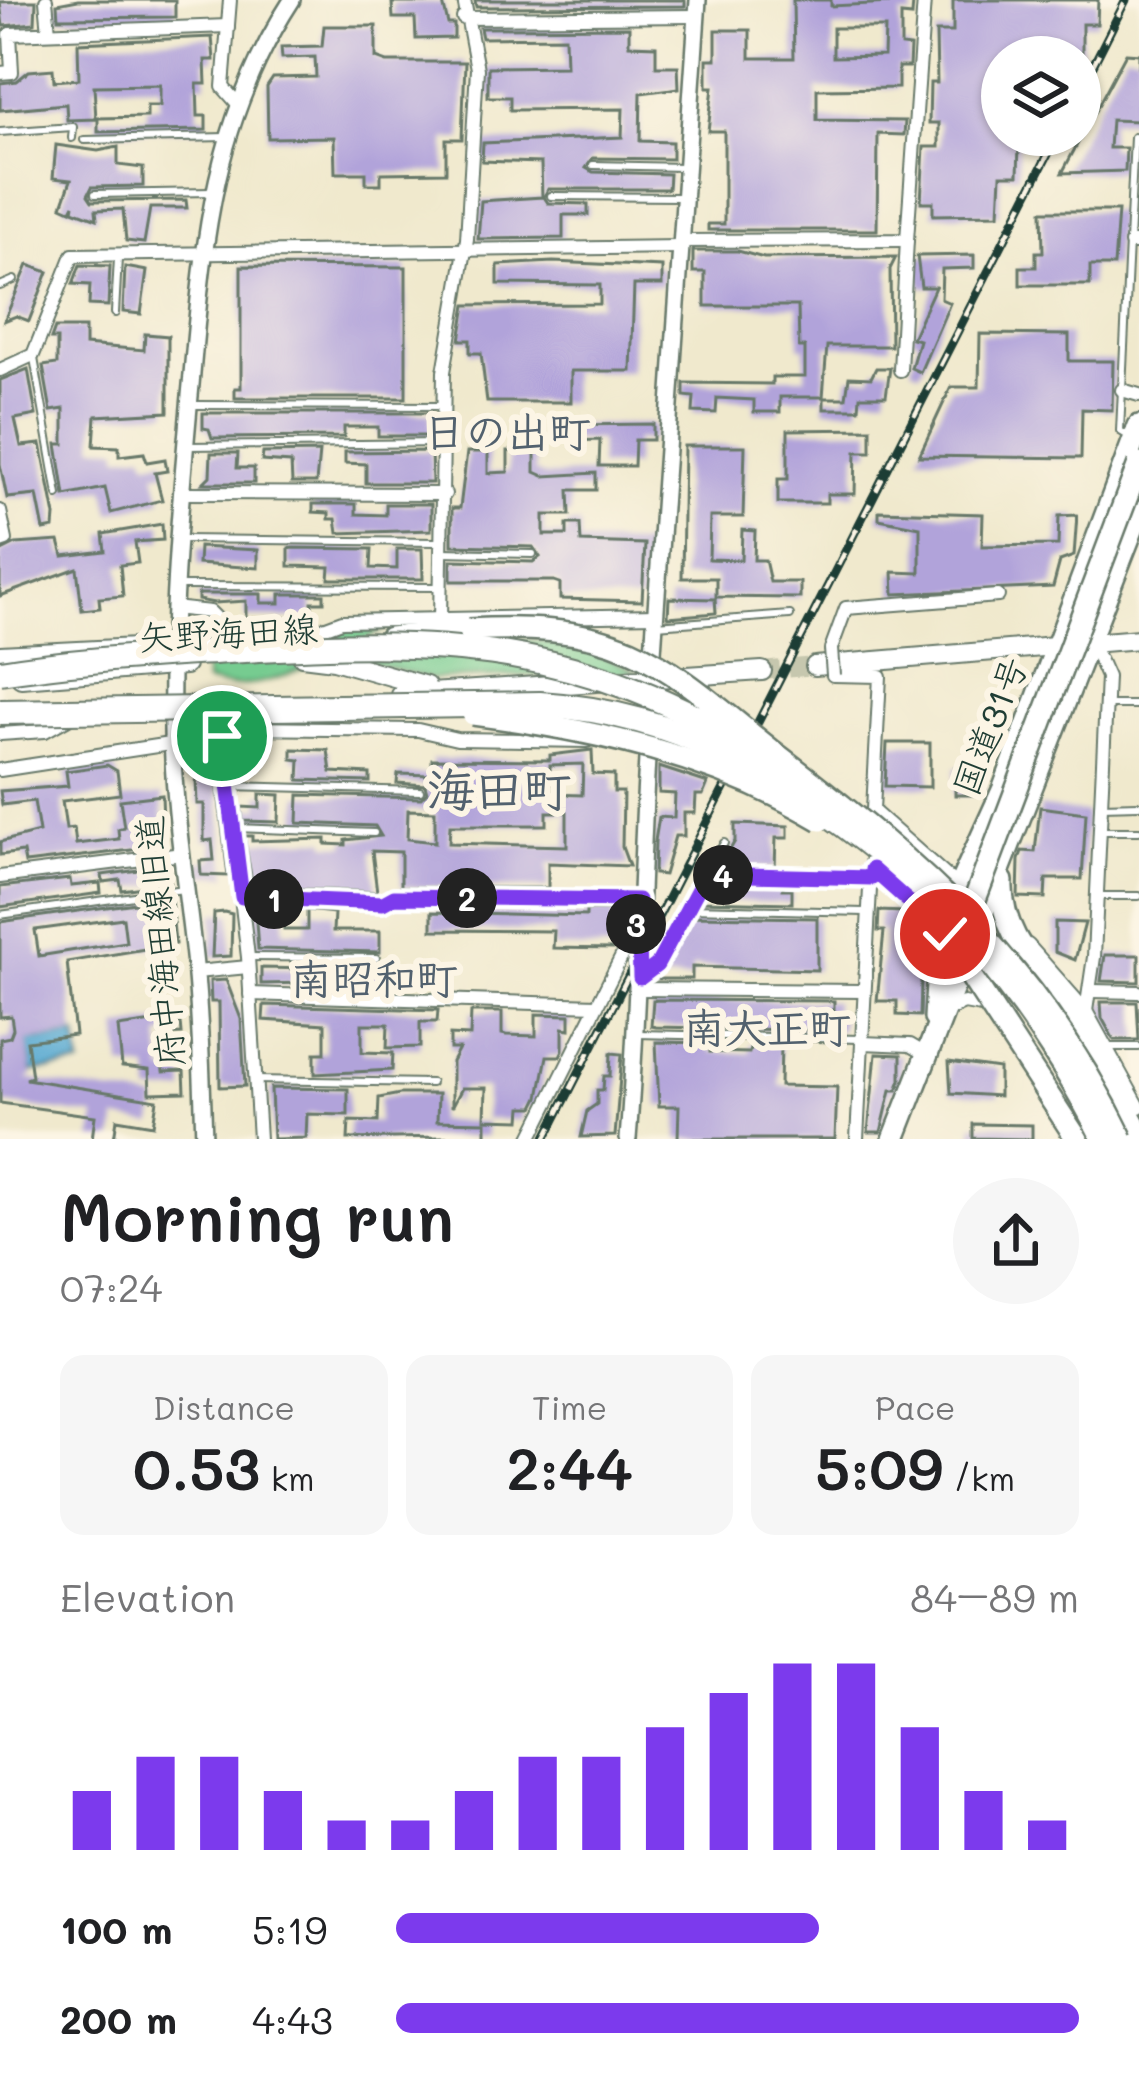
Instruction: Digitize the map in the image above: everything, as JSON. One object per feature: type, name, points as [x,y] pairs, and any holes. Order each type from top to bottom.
[{"type":"highway","name":"国道31号","points":[[927,1055],[945,934],[959,887],[1137,433]]},
{"type":"highway","points":[[1075,1139],[970,975],[965,943],[971,910],[1139,464]]},
{"type":"highway","name":"国道31号","points":[[894,1139],[1139,512]]},
{"type":"highway","points":[[295,656],[394,637],[468,630],[556,631],[628,649],[701,695],[862,811],[935,882],[1015,967],[1061,1028],[1122,1139]]},
{"type":"highway","points":[[7,675],[66,662],[337,644],[421,643],[539,657],[675,704],[862,811]]},
{"type":"highway","points":[[317,701],[588,729],[643,744],[776,796],[902,871]]},
{"type":"highway","points":[[0,713],[540,704],[622,713],[682,731],[755,768],[902,871],[959,926],[1027,1010],[1102,1139]]},
{"type":"highway","points":[[1018,823],[1002,880],[1001,902],[1011,934],[1078,1012],[1139,1133]]},
{"type":"main road","points":[[824,671],[1139,639]]},
{"type":"main road","name":"矢野海田線","points":[[7,675],[295,656],[334,660],[455,692]]},
{"type":"main road","name":"矢野海田線","points":[[0,713],[317,701],[761,671]]},
{"type":"street","points":[[46,0],[50,32]]},
{"type":"street","points":[[230,0],[223,87],[238,104]]},
{"type":"street","name":"府中海田線旧道","points":[[204,1139],[196,972],[172,744],[174,586],[202,253],[212,192],[238,104],[292,0]]},
{"type":"street","points":[[440,621],[445,494],[442,406],[463,250],[477,69],[463,18],[464,0]]},
{"type":"street","points":[[900,370],[924,0]]},
{"type":"street","points":[[463,18],[697,8],[652,671]]},
{"type":"street","points":[[0,73],[12,72],[5,34],[228,26]]},
{"type":"street","points":[[0,370],[33,355],[66,260],[73,255],[907,240]]},
{"type":"street","points":[[1122,389],[1139,395]]},
{"type":"street","points":[[182,493],[445,494]]},
{"type":"street","points":[[0,512],[6,540],[0,542]]},
{"type":"street","points":[[857,1139],[872,873],[862,811],[880,676],[824,671],[846,608],[998,596]]},
{"type":"street","points":[[173,608],[210,612],[236,638],[307,634],[342,621],[656,620]]},
{"type":"street","points":[[1091,641],[1106,668],[1106,706],[1091,992],[1078,1012],[1106,1047],[1139,1107]]},
{"type":"street","points":[[0,652],[136,645]]},
{"type":"street","points":[[0,662],[7,675]]},
{"type":"street","points":[[628,1139],[640,983],[635,928],[651,692]]},
{"type":"street","points":[[0,734],[45,731],[78,712]]},
{"type":"street","points":[[0,770],[222,736],[232,728],[418,730],[457,739],[648,741]]},
{"type":"street","points":[[222,736],[248,962],[259,1139]]},
{"type":"street","points":[[862,811],[1011,934]]},
{"type":"street","points":[[0,877],[182,854]]},
{"type":"street","points":[[872,873],[945,934],[1075,1139]]},
{"type":"street","points":[[242,897],[383,903],[394,897],[638,900]]},
{"type":"street","points":[[530,1139],[635,928]]},
{"type":"street","points":[[196,972],[248,962]]},
{"type":"street","points":[[640,983],[863,991]]},
{"type":"street","points":[[1091,992],[1139,992]]},
{"type":"street","points":[[250,994],[597,1005]]},
{"type":"street","points":[[944,1012],[964,1003],[993,1010]]},
{"type":"street","points":[[863,1041],[910,1045],[927,1055]]},
{"type":"lane","points":[[0,132],[62,125],[73,128],[72,138]]},
{"type":"lane","points":[[84,140],[226,136]]},
{"type":"lane","points":[[1134,137],[1135,243],[1120,431],[1137,433]]},
{"type":"lane","points":[[593,165],[687,167]]},
{"type":"lane","points":[[95,194],[212,192]]},
{"type":"lane","points":[[551,196],[685,197]]},
{"type":"lane","points":[[115,313],[118,254]]},
{"type":"lane","points":[[0,286],[14,280]]},
{"type":"lane","points":[[33,355],[58,495]]},
{"type":"lane","points":[[189,405],[442,406]]},
{"type":"lane","points":[[185,446],[444,443]]},
{"type":"lane","points":[[178,539],[533,554]]},
{"type":"lane","points":[[174,586],[440,587]]},
{"type":"lane","points":[[656,620],[790,614]]},
{"type":"lane","points":[[1106,706],[1139,706]]},
{"type":"lane","points":[[228,786],[420,791]]},
{"type":"lane","points":[[1101,806],[1139,805]]},
{"type":"lane","points":[[235,828],[374,833]]},
{"type":"lane","points":[[1100,831],[1139,831]]},
{"type":"lane","points":[[640,983],[657,965],[724,843]]},
{"type":"lane","points":[[706,874],[872,873]]},
{"type":"lane","points":[[0,915],[186,889]]},
{"type":"lane","points":[[1097,896],[1139,896]]},
{"type":"lane","points":[[690,908],[869,912]]},
{"type":"lane","points":[[248,962],[376,958]]},
{"type":"lane","points":[[637,1034],[863,1041]]},
{"type":"lane","points":[[1106,1047],[1139,1047]]},
{"type":"lane","points":[[255,1080],[431,1083]]},
{"type":"green space","points":[[343,627],[381,632],[273,679],[228,686],[206,682],[203,645],[220,637],[229,643],[322,637]]},
{"type":"green space","points":[[518,638],[585,648],[638,672],[430,679],[350,657]]},
{"type":"water","points":[[77,1035],[81,1065],[31,1072],[27,1041]]},
{"type":"building","points":[[175,0],[175,17],[58,18],[57,4]]},
{"type":"building","points":[[475,0],[685,0],[685,6],[476,7]]},
{"type":"building","points":[[793,0],[831,0],[831,6],[913,2],[912,16],[901,15],[901,46],[910,47],[909,67],[898,67],[898,88],[817,89],[817,120],[905,121],[904,135],[878,134],[877,230],[708,230],[708,224],[724,224],[724,131],[708,131],[713,87],[707,87],[707,59],[716,59],[716,30],[750,30],[750,58],[794,58]],"holes":[[[833,28],[885,28],[884,56],[833,57]]]},
{"type":"building","points":[[953,0],[1098,0],[1097,24],[1082,24],[1082,36],[981,36],[981,156],[1019,156],[1018,175],[1001,175],[999,214],[933,215],[933,202],[921,202],[924,147],[939,147],[939,123],[929,123],[930,83],[937,83],[936,32],[953,32]]},
{"type":"building","points":[[36,1],[35,23],[3,26],[0,2]]},
{"type":"building","points":[[392,3],[443,3],[448,24],[454,24],[454,38],[416,39],[415,18],[393,18]]},
{"type":"building","points":[[324,26],[376,26],[376,58],[387,62],[465,62],[462,139],[446,139],[446,172],[381,173],[381,184],[366,184],[366,173],[335,173],[334,137],[268,138],[267,87],[273,78],[316,77],[315,57],[282,58],[281,47],[322,46]]},
{"type":"building","points":[[629,27],[629,45],[656,46],[656,66],[678,66],[679,88],[641,93],[640,141],[672,142],[672,159],[593,158],[586,168],[669,174],[668,189],[548,189],[544,197],[548,203],[588,204],[588,215],[563,215],[563,238],[478,239],[481,201],[542,197],[541,163],[482,161],[483,143],[622,137],[623,109],[510,110],[510,97],[488,97],[488,67],[566,66],[565,37],[482,38],[480,28]]},
{"type":"building","points":[[212,37],[214,60],[205,60],[206,84],[197,84],[198,116],[206,116],[206,130],[98,132],[98,118],[147,117],[147,106],[160,106],[160,85],[94,86],[96,119],[67,120],[66,104],[0,110],[0,83],[17,81],[29,71],[53,69],[54,81],[79,79],[78,43]]},
{"type":"building","points":[[1126,53],[1139,54],[1138,121],[1111,120],[1109,148],[1126,148],[1125,171],[1062,173],[1071,156],[1101,156],[1101,100]]},
{"type":"building","points":[[56,145],[98,151],[118,147],[118,165],[143,168],[143,186],[92,187],[88,195],[92,201],[186,200],[187,208],[150,208],[144,243],[126,241],[123,209],[96,210],[97,219],[73,210],[74,204],[71,210],[62,206],[71,180],[53,178]]},
{"type":"building","points":[[1042,211],[1118,211],[1114,266],[1090,266],[1090,285],[1020,285],[1020,267],[1036,267],[1036,252],[1043,252]]},
{"type":"building","points":[[693,251],[738,251],[764,258],[896,257],[890,269],[891,346],[827,346],[823,397],[780,397],[780,412],[754,412],[754,400],[717,398],[716,413],[693,412],[694,397],[684,396],[684,383],[772,384],[772,377],[805,377],[805,347],[799,347],[798,306],[705,306],[705,272],[693,272]]},
{"type":"building","points":[[974,255],[974,268],[942,269],[941,299],[950,303],[920,372],[911,368],[919,340],[912,338],[935,287],[921,287],[917,256]]},
{"type":"building","points":[[553,262],[662,267],[662,285],[634,285],[631,371],[571,371],[571,402],[487,402],[481,353],[470,353],[470,340],[460,340],[466,305],[600,304],[600,285],[498,284],[498,265]]},
{"type":"building","points":[[28,265],[48,272],[29,321],[16,316],[4,321]]},
{"type":"building","points":[[80,265],[110,266],[108,306],[89,305],[90,285],[73,284]]},
{"type":"building","points":[[241,266],[406,267],[406,398],[235,398],[235,388],[241,388]]},
{"type":"building","points":[[125,267],[147,271],[141,314],[123,312]]},
{"type":"building","points":[[55,328],[85,328],[85,345],[144,350],[145,334],[168,336],[168,412],[96,416],[94,446],[119,447],[119,456],[144,453],[147,462],[165,459],[167,471],[155,473],[162,500],[111,513],[105,488],[65,496],[57,444],[64,444],[64,409],[51,411],[43,366],[57,364],[57,339],[51,339]]},
{"type":"building","points":[[980,334],[1069,335],[1069,361],[1113,361],[1112,410],[1082,409],[1081,458],[919,456],[951,387],[979,387]]},
{"type":"building","points":[[876,368],[890,368],[886,396],[860,396],[859,409],[824,409],[824,398],[846,398],[849,377],[871,378]]},
{"type":"building","points":[[28,369],[36,415],[15,419],[21,446],[41,444],[55,516],[54,528],[44,530],[37,495],[7,498],[0,464],[0,380]]},
{"type":"building","points":[[203,413],[430,413],[431,436],[378,436],[378,427],[344,427],[344,437],[212,438],[209,429],[203,428]]},
{"type":"building","points":[[653,424],[653,440],[635,440],[634,466],[599,466],[600,440],[569,441],[569,425]]},
{"type":"building","points":[[871,429],[871,452],[856,452],[855,494],[827,494],[827,503],[778,503],[778,479],[788,479],[788,430]]},
{"type":"building","points":[[684,446],[745,446],[743,517],[710,517],[709,559],[741,560],[742,530],[755,531],[754,560],[765,560],[770,582],[800,582],[800,598],[716,597],[716,578],[682,578]]},
{"type":"building","points":[[431,451],[432,483],[366,483],[366,464],[345,463],[345,452]]},
{"type":"building","points":[[508,451],[535,453],[535,472],[544,476],[596,473],[596,490],[569,490],[570,515],[544,515],[544,535],[567,535],[567,524],[580,524],[581,542],[645,544],[642,601],[560,599],[560,583],[554,581],[451,581],[451,560],[533,562],[540,557],[533,547],[452,545],[452,508],[460,508],[467,452],[488,452],[488,473],[508,472]]},
{"type":"building","points":[[319,452],[316,483],[292,483],[291,463],[262,461],[263,453]]},
{"type":"building","points":[[211,453],[238,453],[237,468],[254,468],[254,483],[203,483],[210,476]]},
{"type":"building","points":[[313,504],[356,504],[356,514],[386,515],[386,504],[431,504],[431,530],[338,533],[336,519],[329,519],[329,513],[313,512]]},
{"type":"building","points":[[879,511],[983,514],[982,546],[1058,545],[1059,516],[1077,515],[1074,556],[1060,561],[1053,587],[894,594],[893,572],[920,573],[920,527],[879,519]]},
{"type":"building","points":[[162,524],[163,540],[135,542],[138,563],[120,565],[123,596],[99,598],[100,608],[82,610],[77,568],[0,596],[0,552],[16,544],[59,541],[63,556],[105,551],[103,534]]},
{"type":"building","points":[[199,547],[258,550],[258,568],[198,564]]},
{"type":"building","points":[[289,548],[372,549],[371,568],[397,569],[397,549],[422,549],[423,579],[329,579],[330,567],[289,566]]},
{"type":"building","points":[[198,594],[261,594],[261,603],[280,603],[280,594],[324,594],[324,602],[312,602],[312,615],[305,618],[246,618],[246,601],[214,603],[198,600]]},
{"type":"building","points":[[669,598],[715,599],[716,613],[668,617]]},
{"type":"building","points":[[887,743],[930,743],[930,787],[885,786]]},
{"type":"building","points":[[213,748],[228,876],[201,875],[200,861],[214,860],[212,840],[204,841],[204,804],[197,804],[195,751]]},
{"type":"building","points":[[292,749],[328,750],[331,772],[370,774],[370,782],[299,780],[300,760],[292,759]]},
{"type":"building","points":[[592,750],[593,774],[614,775],[614,792],[623,792],[622,847],[629,866],[548,863],[548,888],[401,887],[401,852],[372,851],[377,892],[253,887],[244,836],[252,836],[252,841],[326,839],[326,844],[346,845],[346,840],[381,836],[375,826],[298,823],[299,795],[421,798],[427,792],[425,785],[397,783],[398,774],[432,775],[432,759],[550,760],[550,755]],"holes":[[[583,764],[582,795],[550,794],[550,765]],[[408,810],[435,811],[435,842],[407,839]],[[547,812],[567,812],[567,846],[449,843],[450,825],[547,825]]]},
{"type":"building","points":[[107,765],[117,771],[120,794],[62,801],[66,829],[74,828],[76,844],[119,839],[118,829],[124,827],[120,800],[162,795],[164,846],[25,863],[23,852],[0,855],[0,842],[39,832],[34,801],[2,805],[0,791],[68,786],[66,771]]},
{"type":"building","points":[[659,767],[708,783],[703,795],[696,795],[695,813],[684,813],[684,836],[675,836],[664,875],[654,874],[655,841],[659,817],[674,818],[675,794],[659,793]]},
{"type":"building","points":[[955,767],[984,768],[984,795],[955,795]]},
{"type":"building","points":[[260,794],[280,795],[279,822],[243,821],[241,807],[260,808]]},
{"type":"building","points":[[1040,807],[1086,813],[1082,879],[1046,879],[1045,898],[1018,897],[1019,860],[1022,851],[1035,852]]},
{"type":"building","points":[[735,824],[788,826],[788,838],[776,838],[775,868],[720,867],[735,841]]},
{"type":"building","points":[[168,866],[170,883],[122,890],[120,880],[103,882],[102,875]]},
{"type":"building","points":[[70,879],[71,886],[100,883],[101,893],[0,907],[0,887]]},
{"type":"building","points":[[711,882],[783,883],[783,889],[792,889],[792,903],[701,901]]},
{"type":"building","points":[[171,898],[175,944],[67,962],[75,1035],[27,1041],[32,1077],[26,1079],[157,1100],[153,1125],[117,1119],[114,1139],[92,1139],[95,1116],[0,1103],[0,1039],[10,1037],[13,1029],[11,1016],[0,1017],[0,922]],"holes":[[[123,918],[126,942],[39,956],[35,930]]]},
{"type":"building","points":[[255,908],[284,909],[284,930],[307,930],[307,910],[334,913],[333,931],[380,931],[380,952],[258,949]]},
{"type":"building","points":[[586,910],[614,910],[613,949],[553,948],[554,931],[432,930],[432,912],[586,916]]},
{"type":"building","points":[[879,911],[904,912],[917,923],[917,933],[929,934],[922,951],[920,1016],[897,1015],[897,1001],[877,1001],[884,931],[878,931]]},
{"type":"building","points":[[214,913],[232,914],[231,956],[212,957]]},
{"type":"building","points":[[693,916],[817,918],[817,970],[692,967],[692,979],[655,979]]},
{"type":"building","points":[[1055,922],[1085,923],[1075,960],[1055,952]]},
{"type":"building","points":[[1105,955],[1139,955],[1139,982],[1101,981]]},
{"type":"building","points":[[312,965],[398,966],[397,979],[382,978],[382,988],[352,987],[352,982],[261,984],[261,968],[312,969]]},
{"type":"building","points":[[226,980],[241,1019],[245,1086],[220,1087],[219,1002],[211,1002],[210,981]]},
{"type":"building","points":[[653,1000],[834,1001],[834,1014],[842,1014],[841,1031],[656,1027],[651,1026]]},
{"type":"building","points":[[1101,1002],[1137,1002],[1139,1040],[1114,1040],[1102,1018]]},
{"type":"building","points":[[264,1005],[438,1010],[437,1022],[420,1022],[420,1047],[387,1048],[388,1024],[362,1024],[362,1052],[393,1053],[392,1070],[315,1074],[315,1053],[325,1053],[325,1024],[263,1020]]},
{"type":"building","points":[[471,1012],[502,1012],[502,1034],[536,1036],[536,1014],[570,1015],[570,1029],[563,1028],[563,1050],[560,1056],[547,1056],[539,1097],[534,1107],[522,1107],[521,1120],[485,1119],[486,1088],[462,1088],[452,1107],[452,1062],[459,1049],[450,1049],[450,1035],[470,1036]]},
{"type":"building","points":[[166,1020],[181,1023],[182,1034],[160,1035],[163,1072],[184,1071],[185,1092],[150,1093],[149,1070],[122,1067],[118,1027]]},
{"type":"building","points":[[656,1042],[710,1043],[710,1052],[749,1053],[751,1044],[781,1045],[780,1086],[837,1087],[835,1139],[678,1139],[679,1106],[659,1106]]},
{"type":"building","points":[[611,1053],[622,1054],[615,1136],[581,1137],[587,1111],[597,1104],[604,1076],[610,1076]]},
{"type":"building","points":[[876,1054],[901,1055],[901,1080],[897,1090],[891,1090],[881,1132],[868,1132]]},
{"type":"building","points":[[949,1062],[999,1069],[999,1096],[951,1093]]},
{"type":"building","points":[[271,1088],[348,1089],[348,1115],[307,1114],[306,1138],[273,1139]]},
{"type":"building","points":[[438,1094],[437,1121],[486,1122],[486,1136],[348,1139],[349,1121],[378,1122],[379,1098]]},
{"type":"building","points":[[973,1124],[1032,1125],[1032,1139],[973,1138]]},
{"type":"tunnel","points":[[762,671],[815,666]]},
{"type":"railway","points":[[1101,49],[1126,0]]},
{"type":"railway","points":[[545,1139],[1047,156]]},
{"type":"district","name":"日の出町","points":[[507,432]]},
{"type":"district","name":"海田町","points":[[499,790]]},
{"type":"district","name":"南昭和町","points":[[374,979]]},
{"type":"district","name":"南大正町","points":[[767,1028]]},
{"type":"route","points":[[222,736],[242,897],[383,903],[394,897],[638,900],[635,928],[640,978],[657,965],[706,874],[872,878],[872,869],[945,934]]}]
